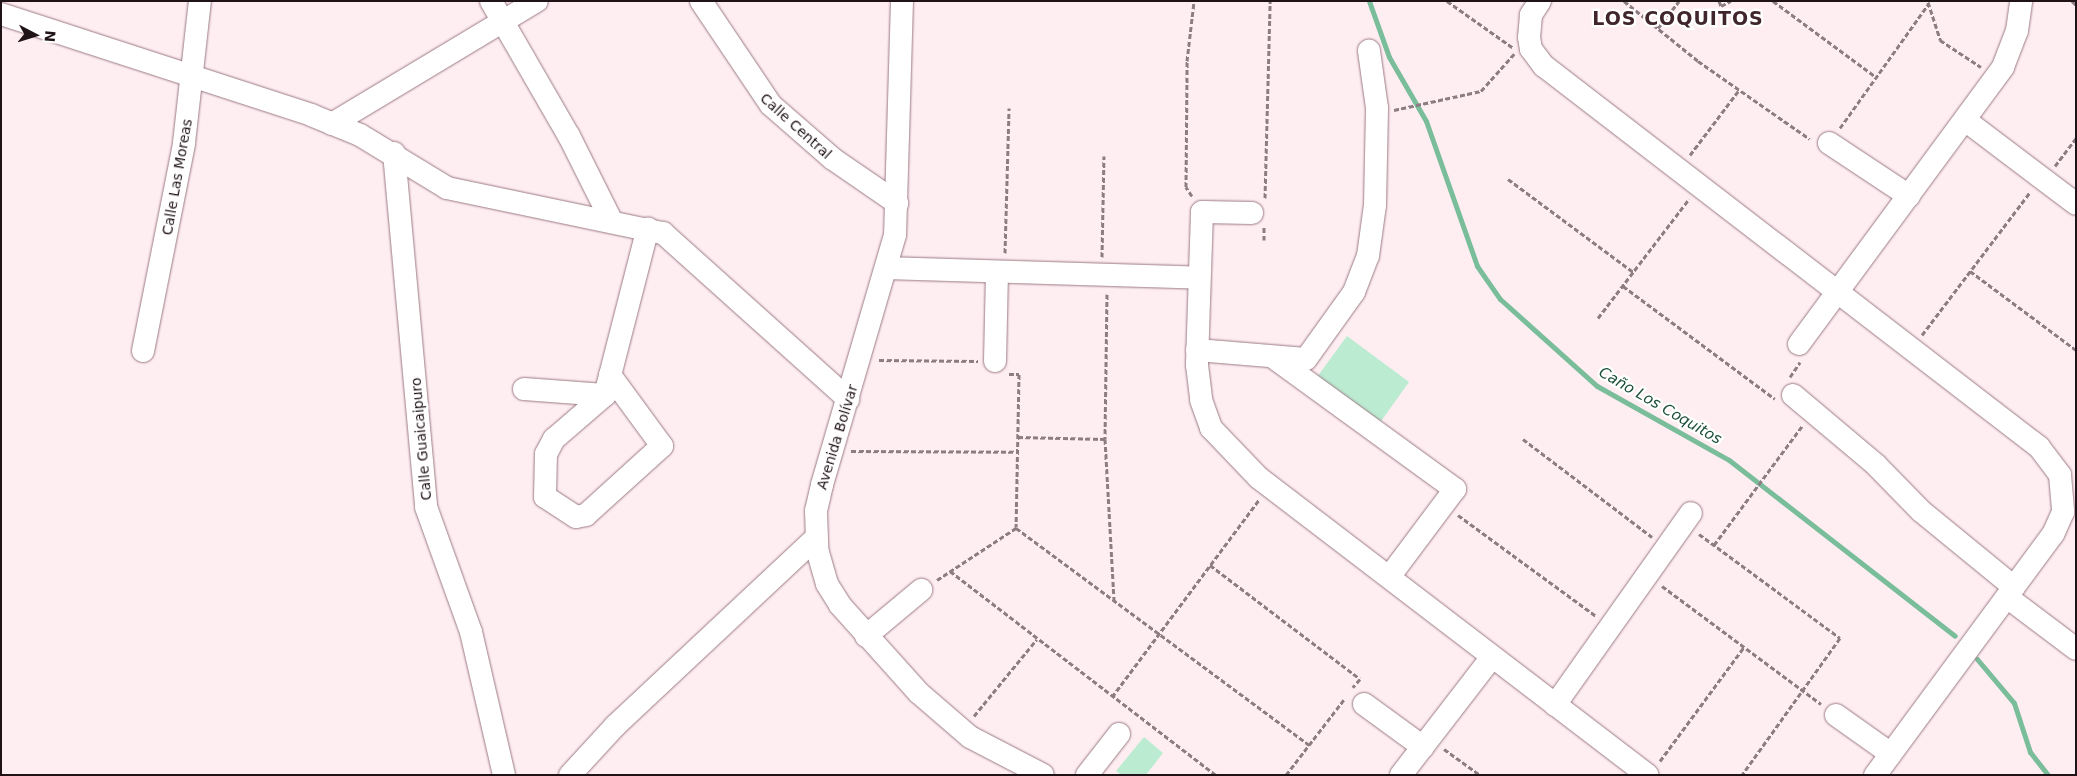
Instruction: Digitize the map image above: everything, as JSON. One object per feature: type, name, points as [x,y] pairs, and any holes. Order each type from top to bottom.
[{"type":"street","name":"Calle Las Moreas","points":[[143,350],[178,183],[200,1]]},
{"type":"street","points":[[491,1],[569,136],[610,218]]},
{"type":"street","points":[[332,124],[537,1]]},
{"type":"street","name":"Calle Central","points":[[702,1],[771,105],[833,159],[897,203]]},
{"type":"street","name":"Avenida Bolívar","points":[[902,1],[897,203],[888,268],[832,451],[816,511],[816,538],[827,584],[866,636],[962,730],[1043,775]]},
{"type":"street","points":[[1540,1],[1529,26],[1536,58],[1836,294],[2039,447],[2060,475],[2064,501],[2060,521],[1875,775]]},
{"type":"street","points":[[1799,344],[1996,78],[2011,53],[2021,1]]},
{"type":"street","points":[[1,14],[332,124],[394,153],[447,188],[610,218],[648,228],[676,240],[848,400]]},
{"type":"street","points":[[1197,350],[1306,359],[1354,292],[1364,270],[1375,196],[1377,108],[1369,51]]},
{"type":"street","points":[[1965,120],[2076,204]]},
{"type":"street","points":[[1829,143],[1909,196]]},
{"type":"street","name":"Calle Guaicaipuro","points":[[394,153],[426,507],[471,632],[504,775]]},
{"type":"street","points":[[1260,213],[1202,212],[1197,350],[1201,400],[1211,428],[1270,486],[1390,576],[1555,705],[1645,771]]},
{"type":"street","points":[[608,385],[662,446],[586,515],[576,517],[545,497],[546,454],[554,439],[608,385],[648,228]]},
{"type":"street","points":[[888,268],[1199,278]]},
{"type":"street","points":[[994,361],[1001,273]]},
{"type":"street","points":[[1272,356],[1455,489],[1390,576]]},
{"type":"street","points":[[524,389],[608,385]]},
{"type":"street","points":[[1786,389],[1876,465],[1921,511],[2076,649]]},
{"type":"street","points":[[1555,705],[1691,513]]},
{"type":"street","points":[[570,775],[615,726],[816,538]]},
{"type":"street","points":[[866,636],[921,590]]},
{"type":"street","points":[[1401,775],[1492,657]]},
{"type":"street","points":[[1364,704],[1426,743]]},
{"type":"street","points":[[1836,715],[1891,754]]},
{"type":"street","points":[[1087,775],[1119,734]]},
{"type":"path","points":[[1194,1],[1187,62],[1186,187],[1202,212]]},
{"type":"path","points":[[1264,240],[1260,213],[1270,1]]},
{"type":"path","points":[[1412,107],[1481,91],[1518,50],[1447,1]]},
{"type":"path","points":[[1624,1],[1739,90],[1825,149],[1928,2]]},
{"type":"path","points":[[1658,28],[1679,1]]},
{"type":"path","points":[[1719,1],[1721,6],[1731,1]]},
{"type":"path","points":[[1773,1],[1876,77]]},
{"type":"path","points":[[2072,1],[2076,5]]},
{"type":"path","points":[[1928,2],[1940,40],[1996,78]]},
{"type":"path","points":[[1678,171],[1739,90]]},
{"type":"path","points":[[1001,273],[1009,108]]},
{"type":"path","points":[[1910,350],[2076,138]]},
{"type":"path","points":[[1104,156],[1105,439],[1114,600]]},
{"type":"path","points":[[1508,179],[1633,272]]},
{"type":"path","points":[[1598,318],[1699,187]]},
{"type":"path","points":[[1970,271],[2076,350]]},
{"type":"path","points":[[1623,286],[1774,400],[1786,389],[1808,350],[1799,344]]},
{"type":"path","points":[[861,360],[994,361],[994,374],[1019,374],[1016,528]]},
{"type":"path","points":[[1742,775],[1840,638],[1714,545],[1813,412]]},
{"type":"path","points":[[1018,437],[1105,439]]},
{"type":"path","points":[[1523,439],[1666,548]]},
{"type":"path","points":[[832,451],[1018,452]]},
{"type":"path","points":[[1112,697],[1158,632],[1270,486]]},
{"type":"path","points":[[1443,505],[1611,626]]},
{"type":"path","points":[[1016,528],[1309,745]]},
{"type":"path","points":[[921,590],[1016,528]]},
{"type":"path","points":[[1210,565],[1360,679],[1286,775]]},
{"type":"path","points":[[950,571],[1216,775]]},
{"type":"path","points":[[1648,575],[1836,715]]},
{"type":"path","points":[[962,730],[1037,639]]},
{"type":"path","points":[[1645,771],[1744,647]]},
{"type":"path","points":[[1426,743],[1480,775]]},
{"type":"green space","points":[[1347,336],[1409,382],[1379,424],[1317,377]]},
{"type":"green space","points":[[1144,737],[1163,753],[1146,775],[1121,775],[1116,771]]},
{"type":"waterway","name":"Caño Los Coquitos","points":[[1369,1],[1389,57],[1426,121],[1477,266],[1500,299],[1597,386],[1729,460],[1955,636]]},
{"type":"waterway","name":"Caño Los Coquitos","points":[[1977,659],[2014,703],[2030,752],[2048,775]]},
{"type":"district","name":"LOS COQUITOS","points":[[1678,19]]}]
